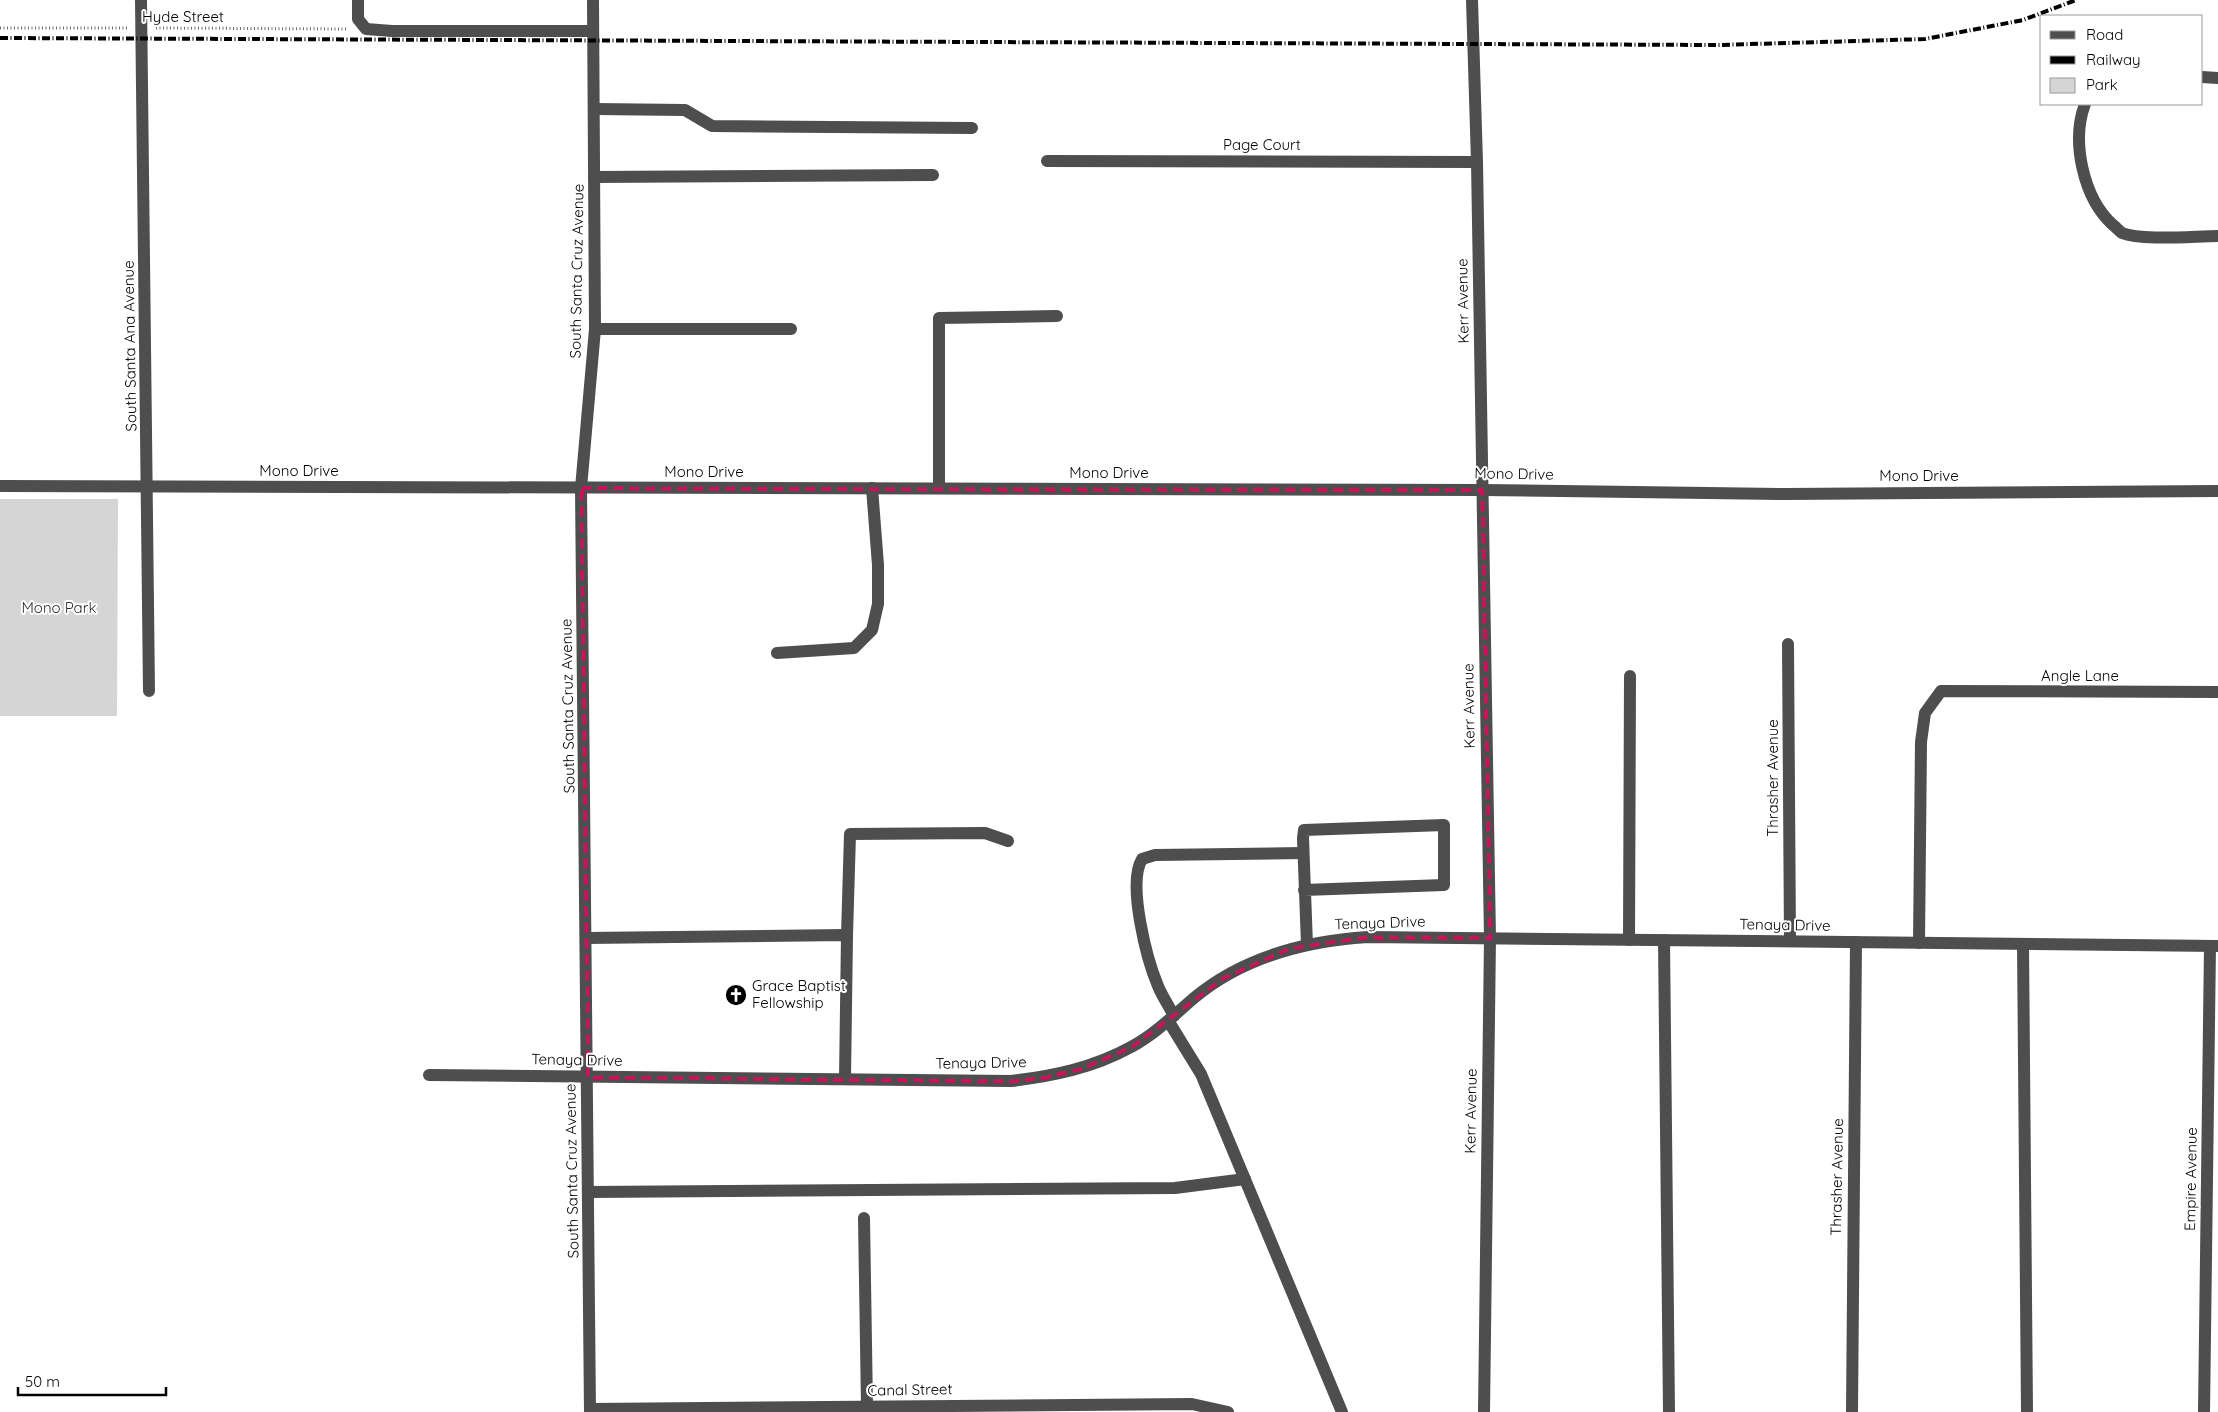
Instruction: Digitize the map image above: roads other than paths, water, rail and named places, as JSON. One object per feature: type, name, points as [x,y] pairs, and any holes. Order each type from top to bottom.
[{"type":"street","name":"South Santa Ana Avenue","points":[[141,0],[149,691]]},
{"type":"street","points":[[358,0],[358,20],[366,29],[392,31],[593,31]]},
{"type":"street","name":"South Santa Cruz Avenue","points":[[590,1411],[581,488],[596,329],[593,0]]},
{"type":"street","name":"Kerr Avenue","points":[[1472,0],[1478,162],[1490,938],[1484,1412]]},
{"type":"street","points":[[2203,77],[2218,78]]},
{"type":"street","points":[[2085,105],[2081,114],[2079,137],[2082,162],[2090,191],[2102,215],[2121,232],[2158,237],[2218,236]]},
{"type":"street","points":[[594,109],[685,110],[712,126],[972,128]]},
{"type":"street","name":"Page Court","points":[[1047,161],[1478,162]]},
{"type":"street","points":[[594,177],[933,175]]},
{"type":"street","points":[[939,488],[939,318],[1057,316]]},
{"type":"street","points":[[596,329],[792,329]]},
{"type":"street","name":"Mono Drive","points":[[0,486],[1482,490],[1777,494],[2218,491]]},
{"type":"street","points":[[777,653],[854,648],[872,630],[878,604],[878,565],[872,488]]},
{"type":"street","name":"Thrasher Avenue","points":[[1788,644],[1790,941]]},
{"type":"street","points":[[1629,940],[1630,676]]},
{"type":"street","name":"Angle Lane","points":[[1919,943],[1921,742],[1925,713],[1941,692],[2218,692]]},
{"type":"street","points":[[1304,890],[1444,885],[1444,825],[1304,830],[1304,890],[1307,945]]},
{"type":"street","points":[[845,1079],[850,834],[985,833],[1008,841]]},
{"type":"street","points":[[1304,853],[1155,855],[1142,859],[1137,877],[1142,931],[1158,986],[1172,1019],[1201,1074],[1342,1412]]},
{"type":"street","points":[[586,938],[847,935]]},
{"type":"street","name":"Tenaya Drive","points":[[429,1075],[1011,1081],[1046,1077],[1080,1068],[1131,1047],[1172,1019],[1195,997],[1223,978],[1258,960],[1307,945],[1368,937],[2214,946]]},
{"type":"street","points":[[1664,940],[1669,1412]]},
{"type":"street","name":"Thrasher Avenue","points":[[1852,1412],[1856,942]]},
{"type":"street","points":[[2023,944],[2027,1412]]},
{"type":"street","name":"Empire Avenue","points":[[2204,1412],[2214,946]]},
{"type":"street","points":[[589,1192],[1175,1188],[1245,1179]]},
{"type":"street","points":[[864,1218],[867,1407]]},
{"type":"street","name":"Canal Street","points":[[590,1411],[867,1407],[1199,1409],[1228,1412]]},
{"type":"railway","points":[[0,38],[1718,45],[1925,39],[2023,20],[2076,0]]},
{"type":"place","name":"Grace Baptist Fellowship","points":[[736,995]]},
{"type":"park label","name":"Mono Park","points":[[59,608]]}]
